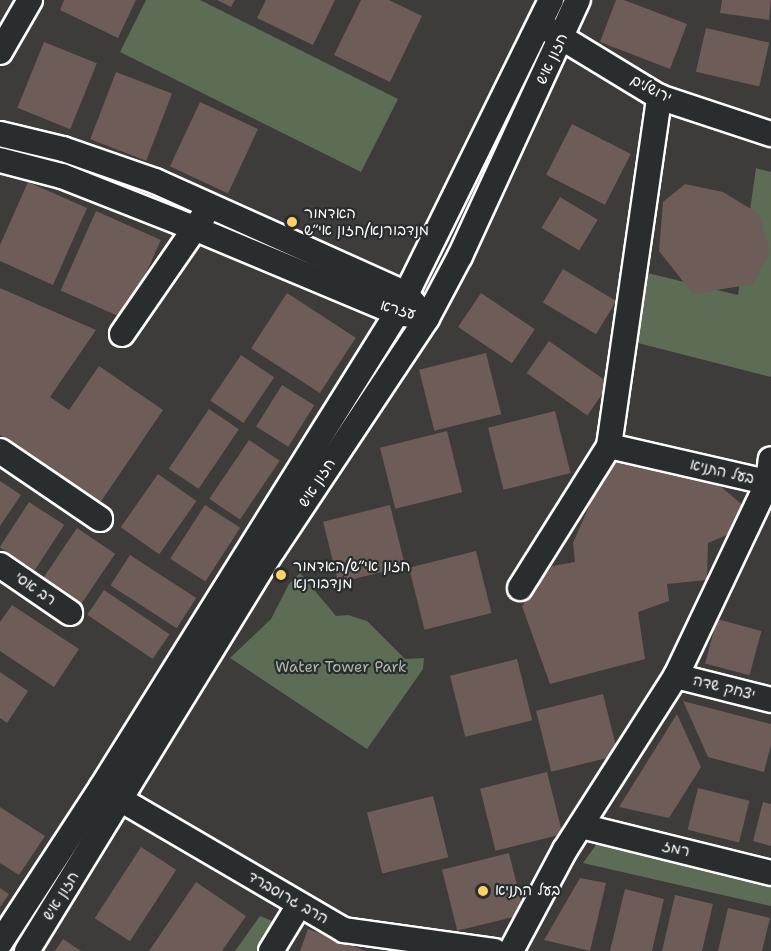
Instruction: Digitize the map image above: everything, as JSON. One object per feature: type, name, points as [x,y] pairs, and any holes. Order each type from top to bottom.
[{"type":"street","points":[[0,52],[30,0]]},
{"type":"street","name":"חזון איש","points":[[27,951],[110,794],[401,304],[551,0]]},
{"type":"street","name":"חזון איש","points":[[0,943],[110,794],[426,318],[460,256],[563,38],[578,0]]},
{"type":"street","name":"ירושלים","points":[[540,25],[660,97],[770,129]]},
{"type":"street","points":[[520,588],[609,446],[660,97]]},
{"type":"street","name":"עזרא","points":[[0,134],[63,149],[154,181],[210,207],[426,318]]},
{"type":"street","name":"עזרא","points":[[0,160],[62,176],[194,228],[401,304]]},
{"type":"street","points":[[122,334],[210,207]]},
{"type":"street","name":"בעל התניא","points":[[511,951],[565,850],[676,676],[770,475],[609,446]]},
{"type":"street","points":[[0,451],[100,519]]},
{"type":"street","name":"רב אסי","points":[[2,572],[70,613]]},
{"type":"street","name":"יצחק שדה","points":[[676,676],[771,700]]},
{"type":"street","name":"הרב גרוסברד","points":[[110,794],[344,930],[495,951]]},
{"type":"street","name":"רמז","points":[[581,826],[771,873]]},
{"type":"street","points":[[272,951],[299,905]]},
{"type":"green space","points":[[146,0],[200,0],[398,99],[361,172],[120,52]]},
{"type":"green space","points":[[756,168],[771,172],[771,377],[630,341],[635,270],[738,295]]},
{"type":"green space","name":"Water Tower Park","points":[[300,573],[336,616],[348,615],[367,621],[405,659],[424,658],[423,669],[367,749],[230,658],[271,619],[289,584]]},
{"type":"green space","points":[[601,838],[771,881],[771,906],[583,863]]},
{"type":"green space","points":[[260,916],[297,931],[286,951],[235,951]]},
{"type":"building","points":[[64,0],[136,0],[118,38],[60,10]]},
{"type":"building","points":[[217,0],[235,0],[231,7]]},
{"type":"building","points":[[266,0],[335,0],[313,45],[257,18]]},
{"type":"building","points":[[361,0],[389,0],[422,16],[390,82],[334,55]]},
{"type":"building","points":[[616,0],[624,0],[687,24],[670,69],[600,42]]},
{"type":"building","points":[[722,0],[771,0],[769,20],[720,13]]},
{"type":"building","points":[[706,28],[769,43],[759,86],[696,72]]},
{"type":"building","points":[[44,42],[97,63],[70,129],[17,108]]},
{"type":"building","points":[[116,72],[172,94],[146,161],[90,139]]},
{"type":"building","points":[[200,102],[258,129],[228,193],[170,166]]},
{"type":"building","points":[[572,124],[631,154],[605,205],[546,175]]},
{"type":"building","points":[[28,182],[87,208],[53,285],[0,261],[0,245]]},
{"type":"building","points":[[685,184],[723,192],[759,214],[770,252],[753,284],[693,294],[659,251],[663,202]]},
{"type":"building","points":[[560,197],[598,220],[579,251],[541,228]]},
{"type":"building","points":[[96,211],[161,240],[125,319],[61,290]]},
{"type":"building","points":[[563,269],[616,301],[596,334],[543,302]]},
{"type":"building","points":[[0,288],[96,330],[50,397],[69,410],[99,366],[163,410],[100,503],[0,435]]},
{"type":"building","points":[[287,293],[356,338],[320,393],[251,348]]},
{"type":"building","points":[[481,293],[535,329],[512,363],[458,327]]},
{"type":"building","points":[[549,341],[610,383],[587,415],[527,373]]},
{"type":"building","points":[[486,353],[501,414],[434,431],[419,370]]},
{"type":"building","points":[[241,355],[274,377],[243,423],[210,401]]},
{"type":"building","points":[[282,385],[314,405],[288,447],[256,427]]},
{"type":"building","points":[[209,409],[239,429],[199,489],[169,469]]},
{"type":"building","points":[[555,411],[570,473],[504,490],[488,428]]},
{"type":"building","points":[[447,431],[462,492],[395,509],[380,448]]},
{"type":"building","points":[[249,440],[280,461],[240,520],[209,499]]},
{"type":"building","points":[[613,451],[674,473],[702,471],[745,507],[734,532],[708,543],[707,580],[667,584],[669,601],[638,612],[645,659],[550,684],[522,606],[552,566],[575,562],[573,543]]},
{"type":"building","points":[[158,474],[197,501],[159,554],[121,527]]},
{"type":"building","points":[[0,481],[21,495],[0,526]]},
{"type":"building","points":[[29,502],[64,525],[35,570],[0,548]]},
{"type":"building","points":[[205,505],[240,528],[205,582],[170,559]]},
{"type":"building","points":[[390,505],[405,566],[338,583],[323,522]]},
{"type":"building","points":[[77,528],[115,554],[81,604],[43,579]]},
{"type":"building","points":[[476,551],[491,613],[425,630],[409,568]]},
{"type":"building","points":[[130,555],[196,598],[177,628],[110,585]]},
{"type":"building","points":[[104,590],[169,634],[153,659],[87,615]]},
{"type":"building","points":[[12,605],[79,649],[54,687],[0,651],[0,622]]},
{"type":"building","points":[[717,619],[761,631],[750,675],[705,663]]},
{"type":"building","points":[[517,659],[532,720],[465,737],[450,676]]},
{"type":"building","points":[[0,672],[28,691],[7,723],[0,718]]},
{"type":"building","points":[[603,694],[618,755],[551,772],[536,711]]},
{"type":"building","points":[[683,701],[771,724],[771,745],[764,772],[708,757]]},
{"type":"building","points":[[677,714],[701,767],[669,818],[619,807]]},
{"type":"building","points":[[547,772],[562,834],[496,851],[480,789]]},
{"type":"building","points":[[698,788],[749,801],[739,843],[688,830]]},
{"type":"building","points":[[433,796],[448,857],[382,874],[367,812]]},
{"type":"building","points":[[763,802],[771,804],[771,846],[753,841]]},
{"type":"building","points":[[0,807],[45,836],[19,875],[0,863]]},
{"type":"building","points":[[141,847],[176,870],[130,941],[95,918]]},
{"type":"building","name":"בעל התניא","points":[[509,853],[524,914],[457,931],[442,870]]},
{"type":"building","points":[[580,878],[606,883],[590,951],[544,940]]},
{"type":"building","points":[[196,882],[246,916],[222,951],[149,951]]},
{"type":"building","points":[[0,888],[9,894],[0,907]]},
{"type":"building","points":[[625,889],[664,899],[652,951],[610,951]]},
{"type":"building","points":[[675,895],[713,904],[702,951],[662,951]]},
{"type":"building","points":[[728,908],[770,918],[762,951],[718,951]]},
{"type":"building","points":[[308,929],[366,951],[300,951]]},
{"type":"building","points":[[63,939],[81,951],[55,951]]},
{"type":"place","name":"האדמור מנדבורנא/חזון אי״ש","points":[[292,222]]},
{"type":"place","name":"חזון אי״ש/האדמור מנדבורנא","points":[[281,575]]},
{"type":"place","name":"בעל התניא","points":[[483,891]]}]
